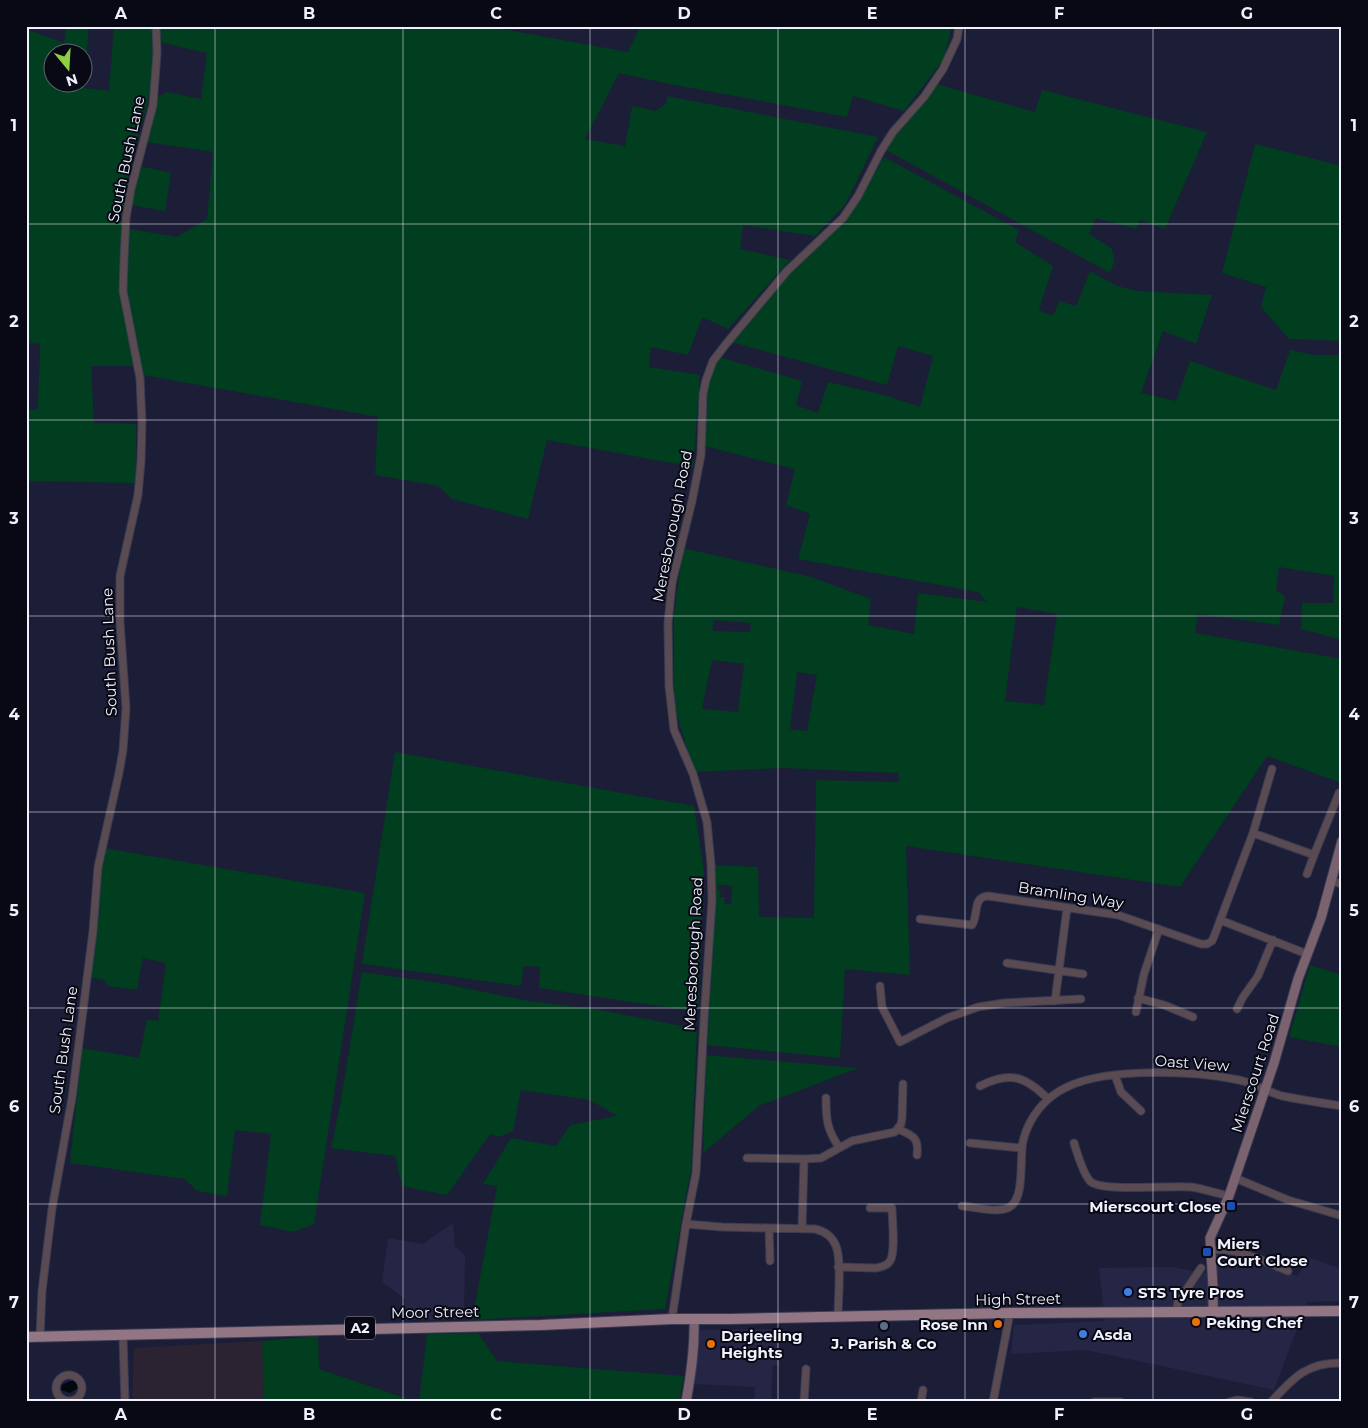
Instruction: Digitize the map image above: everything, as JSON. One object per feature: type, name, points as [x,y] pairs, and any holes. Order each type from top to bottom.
[{"type":"main road","name":"High Street","points":[[694,1319],[1010,1313],[1342,1311]]},
{"type":"main road","name":"Moor Street","points":[[26,1337],[541,1325],[672,1318],[694,1319]]},
{"type":"street","name":"South Bush Lane","points":[[40,1337],[42,1291],[52,1209],[72,1098],[93,931],[98,867],[124,742],[126,708],[120,622],[120,576],[138,495],[142,424],[140,378],[123,291],[124,251],[126,218],[131,188],[153,105],[157,53],[156,26]]},
{"type":"street","name":"Meresborough Road","points":[[672,1318],[686,1224],[696,1173],[711,931],[712,865],[707,822],[693,774],[674,730],[669,686],[668,623],[672,582],[692,502],[701,455],[703,394],[706,380],[713,361],[722,348],[787,271],[843,218],[858,196],[893,132],[924,96],[943,69],[957,38],[959,26]]},
{"type":"street","name":"Bramling Way","points":[[920,919],[972,925],[976,918],[978,900],[984,896],[1118,914],[1159,930],[1201,944],[1207,944],[1212,941],[1253,833],[1272,769]]},
{"type":"street","points":[[1307,874],[1339,793]]},
{"type":"street","points":[[1253,833],[1314,855]]},
{"type":"street","name":"Mierscourt Road","points":[[1213,1313],[1209,1242],[1211,1233],[1229,1196],[1285,1031],[1297,983],[1321,918],[1342,841]]},
{"type":"street","points":[[1331,881],[1342,884]]},
{"type":"street","points":[[1055,1001],[1067,908]]},
{"type":"street","points":[[1220,920],[1307,954]]},
{"type":"street","points":[[1136,1012],[1144,974],[1159,930]]},
{"type":"street","points":[[1238,1009],[1243,997],[1258,976],[1273,940]]},
{"type":"street","points":[[1007,963],[1083,974]]},
{"type":"street","points":[[880,986],[882,1007],[900,1042],[947,1018],[973,1009],[1004,1003],[1081,999]]},
{"type":"street","points":[[1138,998],[1164,1005],[1193,1017]]},
{"type":"street","name":"Oast View","points":[[962,1206],[998,1209],[1014,1204],[1019,1188],[1022,1148],[1031,1121],[1048,1099],[1068,1086],[1079,1082],[1115,1075],[1143,1073],[1189,1074],[1239,1080],[1282,1096],[1342,1106]]},
{"type":"street","points":[[1115,1075],[1121,1092],[1141,1110]]},
{"type":"street","points":[[980,1086],[1002,1078],[1017,1077],[1030,1083],[1048,1099]]},
{"type":"street","points":[[747,1158],[821,1158],[852,1141],[891,1134],[898,1129],[902,1118],[903,1084]]},
{"type":"street","points":[[826,1098],[827,1125],[839,1147]]},
{"type":"street","points":[[898,1129],[914,1136],[918,1144],[917,1155]]},
{"type":"street","points":[[970,1143],[1022,1148]]},
{"type":"street","points":[[1074,1143],[1087,1177],[1093,1183],[1114,1186],[1191,1187],[1229,1196]]},
{"type":"street","points":[[802,1228],[804,1159]]},
{"type":"street","points":[[1235,1178],[1288,1200],[1339,1215]]},
{"type":"street","points":[[838,1267],[876,1268],[889,1263],[892,1254],[892,1208],[870,1208]]},
{"type":"street","points":[[686,1224],[820,1230],[829,1236],[837,1251],[838,1317]]},
{"type":"street","points":[[769,1228],[770,1261]]},
{"type":"street","points":[[1210,1250],[1224,1249],[1239,1252],[1288,1271]]},
{"type":"street","points":[[1176,1313],[1178,1302],[1200,1268]]},
{"type":"street","points":[[993,1402],[1010,1313]]},
{"type":"street","points":[[686,1402],[693,1365],[694,1319]]},
{"type":"street","points":[[123,1336],[125,1402]]},
{"type":"street","points":[[1271,1402],[1307,1368],[1326,1363],[1342,1363]]},
{"type":"street","points":[[804,1402],[806,1369]]},
{"type":"street","points":[[921,1402],[923,1390]]},
{"type":"street","points":[[1229,1402],[1237,1400],[1251,1402]]},
{"type":"street","points":[[1094,1402],[1121,1402]]},
{"type":"shaded area","points":[[453,1223],[455,1247],[465,1255],[464,1319],[403,1320],[405,1299],[382,1282],[388,1238],[423,1244]]},
{"type":"shaded area","points":[[1217,1251],[1298,1276],[1308,1257],[1342,1269],[1342,1301],[1307,1302],[1274,1390],[1086,1350],[1011,1354],[1014,1325],[1105,1321],[1099,1268],[1171,1267],[1205,1273]]},
{"type":"shaded area","points":[[778,1329],[779,1366],[773,1365],[771,1402],[754,1402],[755,1387],[692,1384],[700,1330]]},
{"type":"shaded area","points":[[262,1341],[264,1402],[132,1402],[134,1348]]},
{"type":"shaded area","points":[[70,1381],[78,1383],[78,1388],[70,1393],[61,1390],[62,1385]]},
{"type":"green space","points":[[66,26],[89,26],[88,42],[64,42]]},
{"type":"green space","points":[[114,26],[152,26],[155,58],[147,105],[128,174],[121,246],[122,283],[135,366],[91,366],[94,423],[136,424],[136,483],[26,481],[26,410],[38,409],[40,344],[26,343],[26,29],[61,42],[42,42],[42,92],[92,92],[92,89],[109,91]]},
{"type":"green space","points":[[158,26],[486,26],[628,52],[640,26],[952,26],[944,59],[904,111],[853,96],[847,117],[619,73],[585,139],[625,146],[632,106],[655,111],[666,104],[667,96],[878,137],[845,205],[815,236],[743,225],[740,249],[790,260],[728,329],[702,317],[688,355],[651,347],[649,367],[700,375],[693,467],[547,440],[528,519],[452,499],[438,486],[375,475],[378,417],[143,375],[127,291],[129,229],[177,237],[207,219],[213,152],[147,142],[156,98],[167,92],[201,99],[207,53],[159,42]]},
{"type":"green space","points":[[936,84],[1035,112],[1042,90],[1207,132],[1165,229],[1140,220],[1136,229],[1096,218],[1089,234],[1111,248],[1115,260],[1110,273],[886,150],[894,135]]},
{"type":"green space","points":[[1255,144],[1342,166],[1342,341],[1289,339],[1261,307],[1266,287],[1222,273]]},
{"type":"green space","points":[[884,157],[1019,230],[1015,242],[1053,266],[1039,310],[1053,316],[1059,301],[1076,306],[1090,271],[1117,286],[1138,291],[1212,295],[1196,344],[1163,331],[1141,393],[1176,401],[1190,361],[1276,390],[1290,350],[1314,355],[1342,355],[1342,640],[1301,629],[1302,603],[1333,603],[1334,576],[1279,567],[1276,590],[1285,596],[1279,625],[1198,614],[1195,633],[1342,659],[1342,783],[1267,756],[1180,887],[906,846],[910,975],[845,969],[840,1058],[707,1045],[715,916],[715,865],[758,867],[759,917],[814,918],[816,780],[899,782],[899,773],[783,768],[694,772],[674,705],[674,614],[683,548],[808,576],[871,599],[868,625],[914,634],[918,593],[987,602],[978,592],[798,559],[810,514],[786,505],[795,469],[704,446],[708,383],[719,357],[802,381],[796,405],[818,413],[828,382],[884,395],[920,407],[933,356],[898,346],[887,385],[731,342],[800,262],[846,220]],"holes":[[[1017,607],[1057,614],[1044,705],[1005,701]],[[714,620],[751,623],[750,632],[712,631]],[[712,660],[744,664],[738,712],[702,709]],[[797,672],[817,675],[807,731],[790,729]],[[718,885],[732,886],[731,904],[724,904],[725,897],[720,897],[721,891],[718,890]]]},
{"type":"green space","points":[[140,166],[171,173],[165,211],[131,205]]},
{"type":"green space","points":[[395,752],[694,806],[704,871],[698,1012],[539,988],[540,967],[524,966],[521,986],[362,964]]},
{"type":"green space","points":[[104,848],[365,893],[314,1224],[293,1232],[260,1225],[271,1134],[235,1130],[227,1196],[197,1191],[185,1179],[70,1163],[82,1048],[139,1058],[147,1019],[158,1021],[166,963],[143,958],[137,990],[108,986],[104,980],[88,977]]},
{"type":"green space","points":[[1310,965],[1342,975],[1342,1047],[1289,1037]]},
{"type":"green space","points":[[362,972],[440,983],[529,1001],[600,1010],[697,1029],[691,1169],[665,1309],[472,1320],[497,1186],[483,1184],[511,1138],[556,1146],[570,1125],[617,1116],[590,1100],[521,1090],[513,1131],[499,1137],[490,1134],[447,1195],[402,1186],[395,1156],[331,1148]]},
{"type":"green space","points":[[706,1055],[858,1068],[759,1106],[703,1153]]},
{"type":"green space","points":[[478,1333],[497,1361],[684,1376],[679,1402],[419,1402],[427,1334]]},
{"type":"green space","points":[[318,1336],[319,1369],[417,1402],[264,1402],[262,1341]]},
{"type":"place","name":"Mierscourt Close","points":[[1231,1206]]},
{"type":"place","name":"Miers Court Close","points":[[1207,1252]]},
{"type":"place","name":"STS Tyre Pros","points":[[1128,1292]]},
{"type":"place","name":"Peking Chef","points":[[1196,1322]]},
{"type":"place","name":"Rose Inn","points":[[998,1324]]},
{"type":"place","name":"J. Parish & Co","points":[[884,1326]]},
{"type":"place","name":"Asda","points":[[1083,1334]]},
{"type":"place","name":"Darjeeling Heights","points":[[711,1344]]}]
